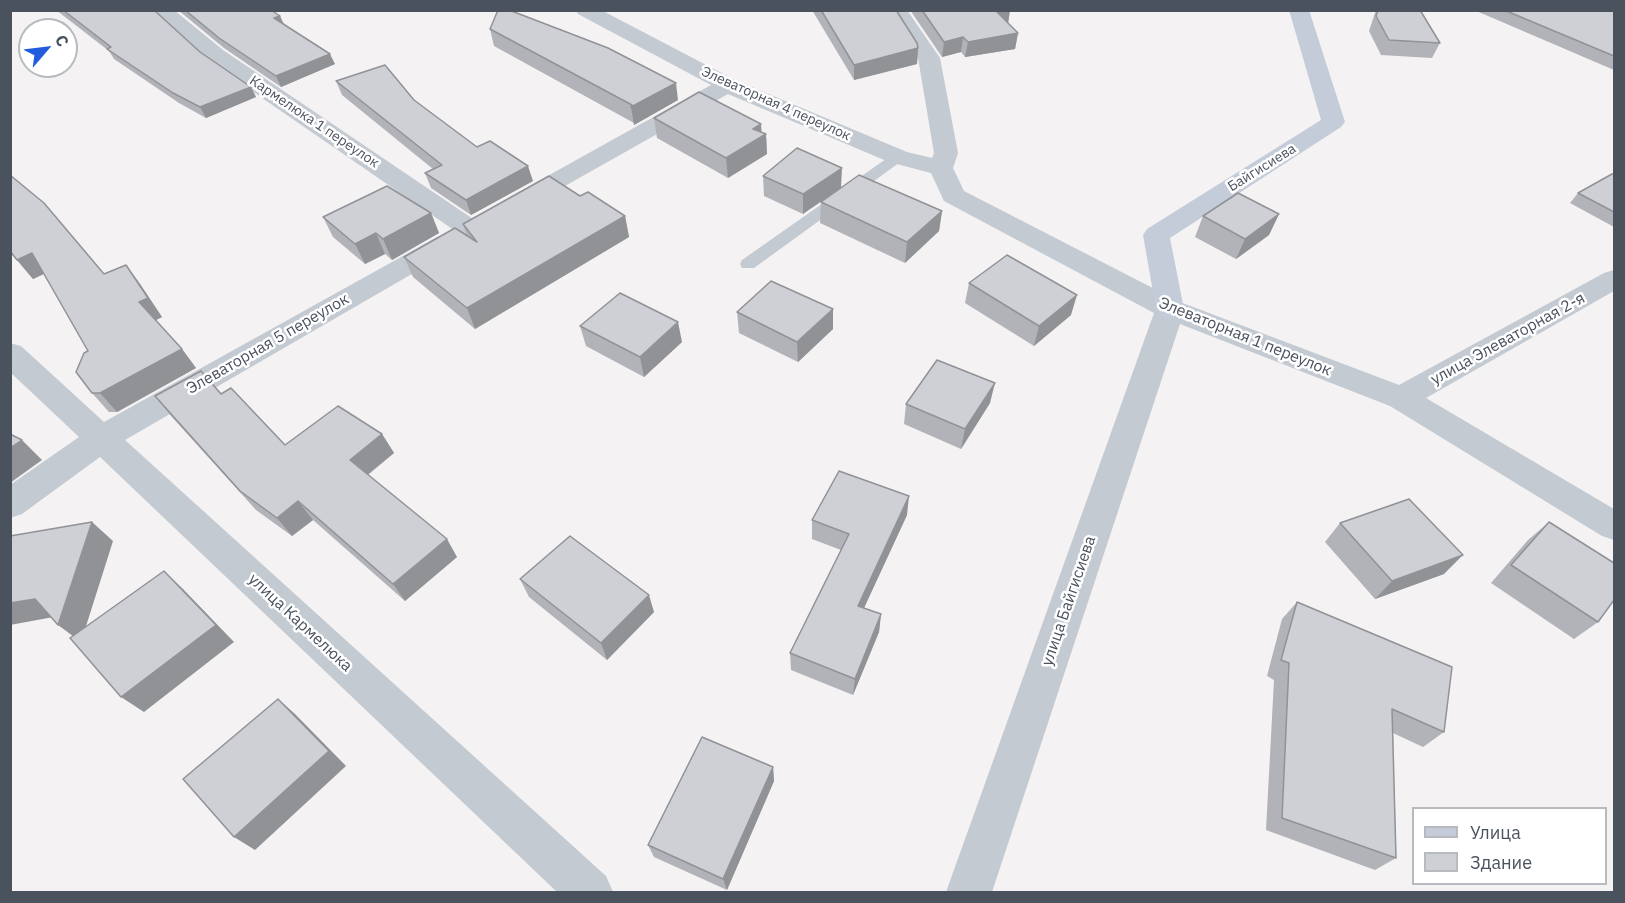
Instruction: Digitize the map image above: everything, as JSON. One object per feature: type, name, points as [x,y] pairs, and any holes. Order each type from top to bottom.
[{"type":"street","name":"Кармелюка 1 переулок","points":[[161,10],[215,55],[487,220]]},
{"type":"street","name":"Элеваторная 4 переулок","points":[[585,10],[727,85],[898,157],[941,168]]},
{"type":"street","name":"Элеваторная 1 переулок","points":[[897,10],[929,58],[946,153],[941,168],[953,196],[1170,309],[1401,398],[1614,526]]},
{"type":"street","name":"Байгисиева","points":[[1170,309],[1156,235],[1333,122],[1299,10]]},
{"type":"street","name":"Элеваторная 5 переулок","points":[[10,504],[102,438],[727,85]]},
{"type":"street","name":"улица Элеваторная 2-я","points":[[1401,398],[1614,279]]},
{"type":"street","name":"улица Байгисиева","points":[[969,892],[1170,309]]},
{"type":"street","name":"улица Кармелюка","points":[[10,354],[590,892]]},
{"type":"lane","points":[[748,264],[898,157]]},
{"type":"building","points":[[63,10],[154,10],[200,52],[251,87],[200,107],[173,93],[107,49],[111,47],[78,22],[78,18],[73,18]]},
{"type":"building","points":[[185,10],[271,10],[280,16],[274,18],[330,54],[276,76],[219,38]]},
{"type":"building","points":[[498,10],[509,10],[608,48],[676,83],[631,107],[632,105],[490,29]]},
{"type":"building","points":[[821,10],[896,10],[918,48],[854,65]]},
{"type":"building","points":[[922,10],[999,10],[996,11],[1018,33],[968,42],[963,37],[944,42]]},
{"type":"building","points":[[1378,10],[1420,10],[1440,43],[1389,40],[1376,16]]},
{"type":"building","points":[[1504,10],[1614,10],[1614,56]]},
{"type":"building","points":[[385,65],[414,100],[477,147],[490,141],[528,166],[466,200],[425,173],[442,165],[336,81]]},
{"type":"building","points":[[699,92],[761,124],[753,129],[766,134],[726,158],[654,118]]},
{"type":"building","points":[[797,148],[842,168],[803,194],[763,176]]},
{"type":"building","points":[[1614,174],[1614,212],[1578,193]]},
{"type":"building","points":[[10,175],[44,203],[104,274],[126,265],[148,298],[139,302],[182,349],[100,393],[92,393],[76,372],[84,353],[88,351],[32,253],[17,260],[10,251]]},
{"type":"building","points":[[859,175],[942,211],[907,242],[821,202]]},
{"type":"building","points":[[549,176],[580,196],[588,192],[625,216],[467,308],[404,257],[455,228],[477,242],[463,224]]},
{"type":"building","points":[[387,186],[431,213],[383,239],[376,233],[355,244],[323,217]]},
{"type":"building","points":[[1238,193],[1279,214],[1245,239],[1203,216]]},
{"type":"building","points":[[1007,255],[1077,295],[1039,326],[969,283]]},
{"type":"building","points":[[771,281],[833,309],[797,342],[737,312]]},
{"type":"building","points":[[620,293],[678,322],[640,357],[580,326]]},
{"type":"building","points":[[937,360],[995,383],[965,429],[906,404]]},
{"type":"building","points":[[201,371],[221,394],[231,388],[285,445],[338,406],[382,434],[350,460],[447,539],[393,584],[298,501],[277,518],[240,491],[155,396]]},
{"type":"building","points":[[10,434],[22,440],[10,448]]},
{"type":"building","points":[[839,471],[909,496],[858,606],[881,614],[855,679],[790,653],[849,534],[812,520]]},
{"type":"building","points":[[1409,499],[1463,555],[1392,581],[1340,523]]},
{"type":"building","points":[[92,522],[58,625],[35,599],[10,603],[10,536]]},
{"type":"building","points":[[1549,522],[1614,563],[1614,600],[1598,622],[1511,565]]},
{"type":"building","points":[[570,536],[649,595],[601,643],[520,579]]},
{"type":"building","points":[[164,571],[216,625],[121,697],[70,638]]},
{"type":"building","points":[[1297,602],[1452,667],[1444,732],[1392,709],[1396,858],[1282,818],[1289,663],[1281,660]]},
{"type":"building","points":[[278,699],[329,751],[234,837],[183,779]]},
{"type":"building","points":[[702,737],[773,767],[723,879],[648,845]]}]
